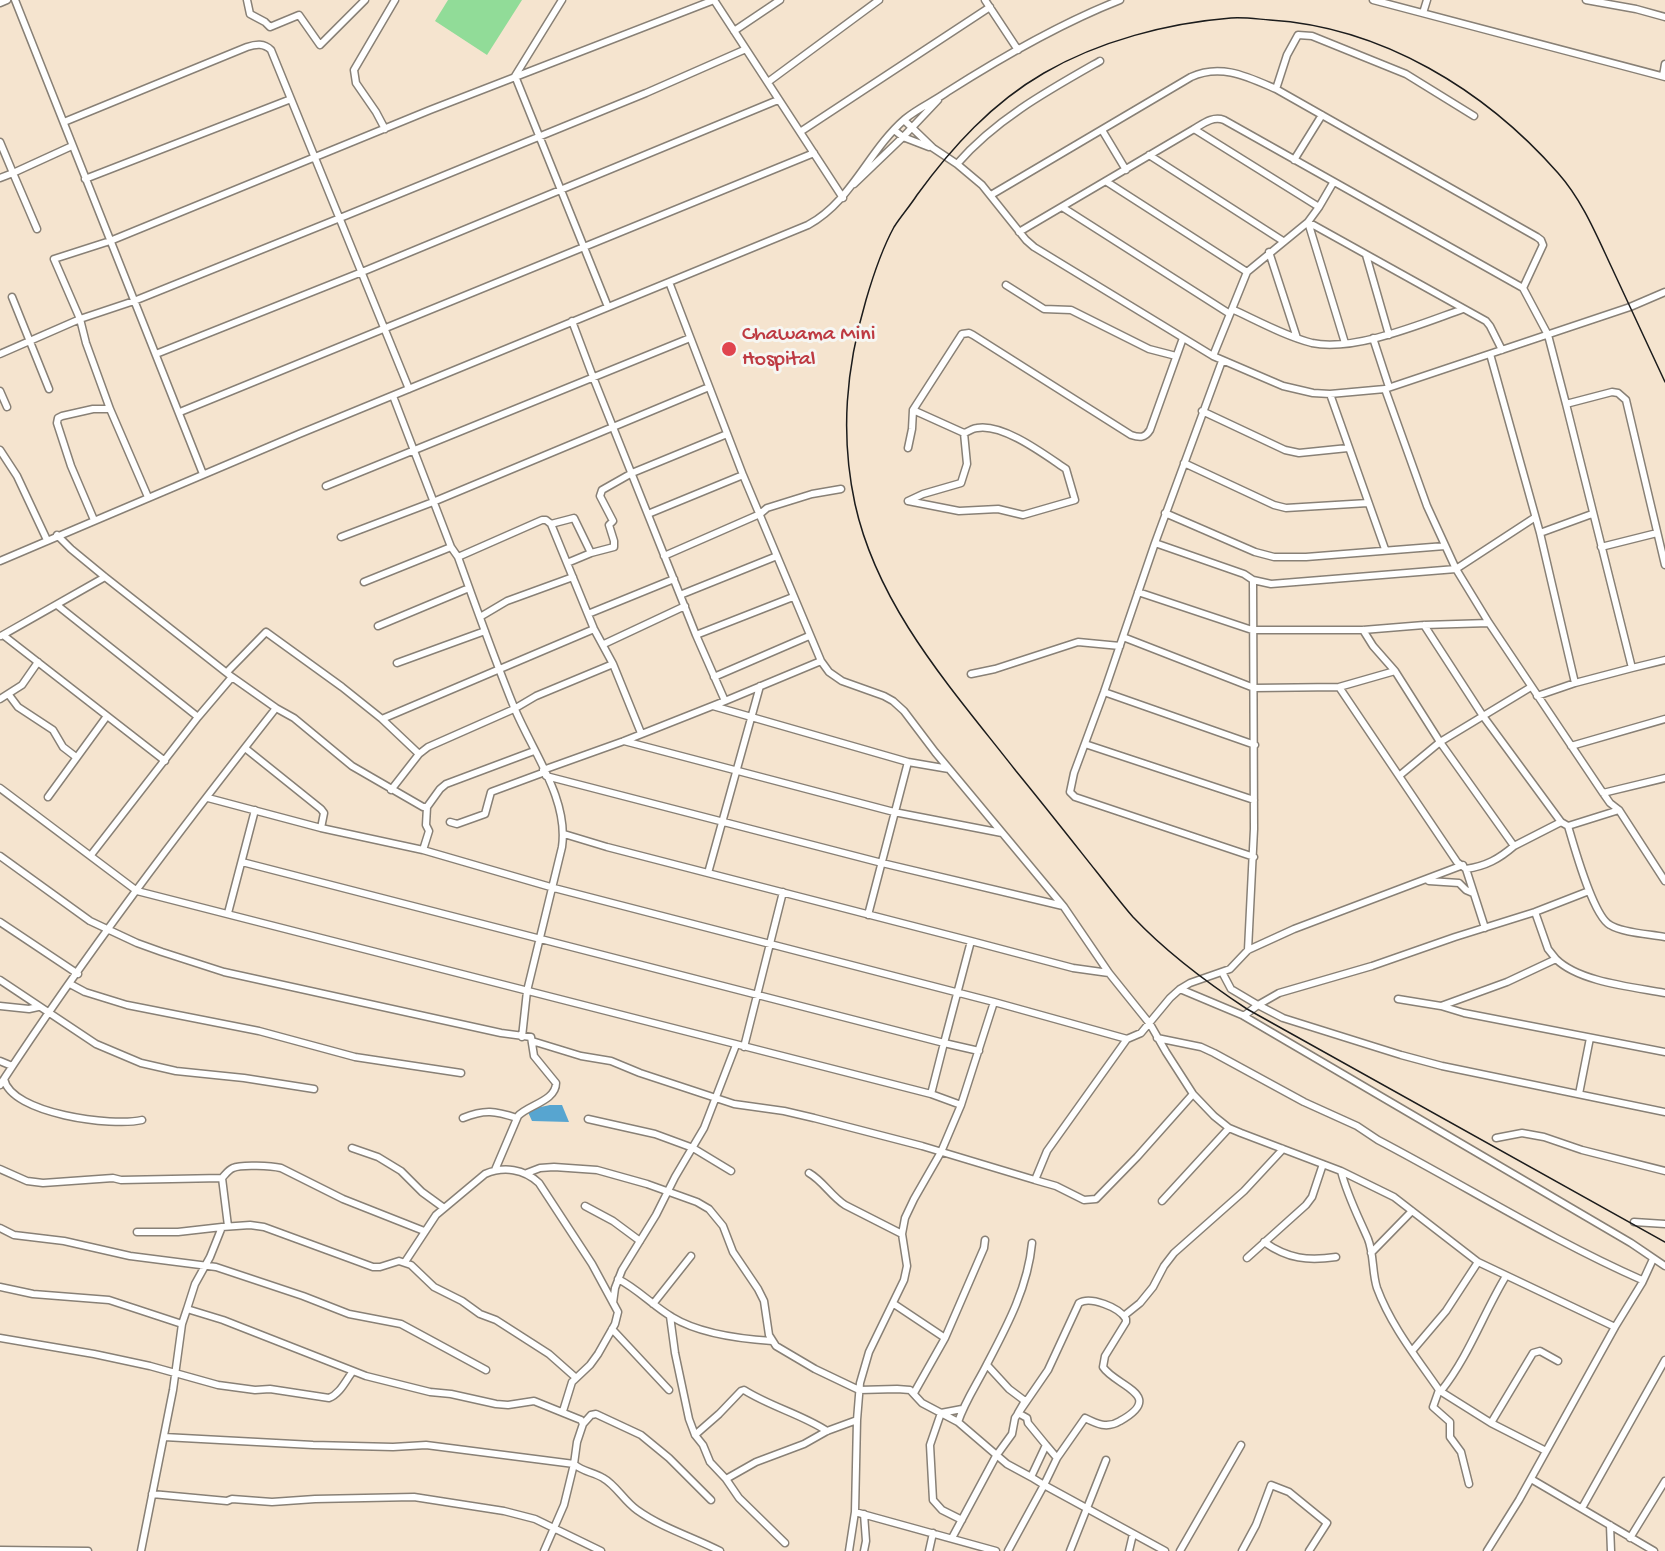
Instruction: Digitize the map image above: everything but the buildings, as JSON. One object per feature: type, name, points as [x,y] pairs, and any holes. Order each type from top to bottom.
[{"type":"street","points":[[0,3],[7,0]]},
{"type":"street","points":[[15,0],[203,474]]},
{"type":"street","points":[[247,0],[250,14],[270,27],[299,15],[320,45],[365,0]]},
{"type":"street","points":[[385,129],[356,83],[354,70],[395,0]]},
{"type":"street","points":[[515,76],[562,0]]},
{"type":"street","points":[[148,497],[110,409],[86,343],[80,319],[54,260],[110,241],[515,76],[714,0],[843,198]]},
{"type":"street","points":[[734,30],[780,0]]},
{"type":"street","points":[[768,82],[879,0]]},
{"type":"street","points":[[985,0],[1018,50]]},
{"type":"street","points":[[853,185],[894,130],[917,110],[1018,50],[1085,14],[1120,0]]},
{"type":"street","points":[[1373,0],[1664,76],[1665,64]]},
{"type":"street","points":[[1423,13],[1427,0]]},
{"type":"street","points":[[1586,0],[1665,17]]},
{"type":"street","points":[[800,132],[990,7]]},
{"type":"street","points":[[1276,89],[1287,55],[1298,35],[1312,36],[1406,74],[1474,116]]},
{"type":"street","points":[[64,122],[255,45],[267,46],[271,50],[316,157],[409,389]]},
{"type":"street","points":[[0,354],[80,319],[134,301],[340,218],[746,49]]},
{"type":"street","points":[[957,164],[991,130],[1058,85],[1100,61]]},
{"type":"street","points":[[991,195],[1191,77],[1209,70],[1219,70],[1276,89],[1541,240],[1543,246],[1523,288]]},
{"type":"street","points":[[515,76],[608,307]]},
{"type":"street","points":[[0,561],[203,474],[808,225],[822,218],[843,198],[940,97]]},
{"type":"street","points":[[85,179],[291,99]]},
{"type":"street","points":[[156,354],[362,272],[778,100]]},
{"type":"street","points":[[1294,160],[1322,115]]},
{"type":"street","points":[[1019,232],[1218,117],[1523,288],[1548,335],[1632,668]]},
{"type":"street","points":[[904,120],[933,148],[957,164],[991,195],[1026,240],[1043,253],[1222,361],[1283,386],[1312,393],[1330,394],[1387,388],[1630,307],[1665,292]]},
{"type":"street","points":[[1194,129],[1319,207]]},
{"type":"street","points":[[894,130],[903,137],[933,148]]},
{"type":"street","points":[[1102,130],[1126,170]]},
{"type":"street","points":[[0,142],[37,229]]},
{"type":"street","points":[[0,178],[72,146]]},
{"type":"street","points":[[180,412],[383,327],[584,248],[814,153]]},
{"type":"street","points":[[1149,155],[1283,241]]},
{"type":"street","points":[[1107,182],[1247,272]]},
{"type":"street","points":[[1213,356],[1247,272],[1308,222],[1333,183]]},
{"type":"street","points":[[1062,207],[1231,312],[1313,343],[1329,345],[1389,335],[1463,309]]},
{"type":"street","points":[[1308,222],[1486,321],[1502,350]]},
{"type":"street","points":[[1308,222],[1345,343]]},
{"type":"street","points":[[1269,252],[1297,338]]},
{"type":"street","points":[[1366,255],[1389,335]]},
{"type":"street","points":[[669,282],[727,434],[821,662],[829,672],[842,681],[884,696],[894,701],[904,711],[949,769],[1064,906],[1109,973],[1150,1024],[1193,1094],[1229,1128],[1341,1171],[1394,1197],[1478,1262],[1615,1327]]},
{"type":"street","points":[[1006,285],[1044,309],[1071,310],[1149,349],[1176,356]]},
{"type":"street","points":[[12,297],[49,389]]},
{"type":"street","points":[[572,321],[664,556],[725,701]]},
{"type":"street","points":[[908,448],[913,410],[962,334],[969,333],[1138,438],[1150,430],[1183,338]]},
{"type":"street","points":[[326,486],[690,338]]},
{"type":"street","points":[[1373,338],[1387,388],[1424,496],[1456,569],[1537,696],[1610,803],[1619,810],[1665,881]]},
{"type":"street","points":[[1490,354],[1540,533],[1575,683]]},
{"type":"street","points":[[1222,361],[1165,513],[1071,785],[1072,795],[1254,857]]},
{"type":"street","points":[[341,537],[433,502],[709,387]]},
{"type":"street","points":[[0,391],[7,407]]},
{"type":"street","points":[[1566,404],[1612,392],[1618,393],[1626,400],[1665,565]]},
{"type":"street","points":[[1330,394],[1385,549]]},
{"type":"street","points":[[393,396],[451,547],[458,557],[514,709],[559,804],[564,834],[554,888],[526,991],[522,1037]]},
{"type":"street","points":[[94,520],[71,466],[57,423],[58,418],[62,416],[93,409],[110,409]]},
{"type":"street","points":[[913,410],[964,433],[977,428],[997,429],[1025,443],[1066,469],[1075,500],[1023,515],[998,509],[959,511],[908,501],[923,494],[961,483],[967,464],[964,433]]},
{"type":"street","points":[[1202,411],[1285,450],[1299,453],[1348,448]]},
{"type":"street","points":[[567,563],[614,547],[609,525],[613,521],[599,493],[602,490],[632,473],[727,434]]},
{"type":"street","points":[[0,450],[17,476],[47,540]]},
{"type":"street","points":[[1184,463],[1274,505],[1286,508],[1368,503]]},
{"type":"street","points":[[648,514],[743,474]]},
{"type":"street","points":[[664,556],[760,514],[767,508],[799,500],[812,494],[841,489]]},
{"type":"street","points":[[1165,513],[1263,555],[1285,558],[1444,546]]},
{"type":"street","points":[[1540,533],[1592,514]]},
{"type":"street","points":[[551,524],[574,518],[591,553]]},
{"type":"street","points":[[1155,543],[1244,574],[1253,580],[1271,584],[1456,569],[1534,518]]},
{"type":"street","points":[[458,557],[542,520],[551,524],[594,629],[604,644],[641,733]]},
{"type":"street","points":[[1601,547],[1657,533]]},
{"type":"street","points":[[57,536],[105,577],[230,674],[276,708],[294,718],[352,766],[391,790],[427,807]]},
{"type":"street","points":[[364,582],[451,547]]},
{"type":"street","points":[[680,595],[777,556]]},
{"type":"street","points":[[105,577],[1,636],[165,761]]},
{"type":"street","points":[[480,616],[573,577]]},
{"type":"street","points":[[588,614],[674,579]]},
{"type":"street","points":[[1248,950],[1254,857],[1253,580]]},
{"type":"street","points":[[378,626],[469,588]]},
{"type":"street","points":[[1138,592],[1252,630],[1363,630],[1489,623]]},
{"type":"street","points":[[696,635],[793,597]]},
{"type":"street","points":[[57,605],[198,717]]},
{"type":"street","points":[[604,644],[685,606]]},
{"type":"street","points":[[1424,625],[1484,716],[1561,822],[1568,826],[1589,891],[1603,920],[1610,926],[1665,937]]},
{"type":"street","points":[[382,719],[594,629]]},
{"type":"street","points":[[1373,646],[1374,636],[1378,629]]},
{"type":"street","points":[[1363,630],[1373,646],[1395,671],[1440,742],[1514,846]]},
{"type":"street","points":[[398,663],[485,631]]},
{"type":"street","points":[[91,855],[230,674],[266,632],[330,677],[382,719],[418,754]]},
{"type":"street","points":[[714,677],[809,636]]},
{"type":"street","points":[[1123,636],[1254,688],[1339,687],[1395,671]]},
{"type":"street","points":[[971,674],[995,669],[1078,642],[1120,646]]},
{"type":"street","points":[[1537,696],[1575,683],[1665,660]]},
{"type":"street","points":[[0,699],[22,685],[38,662]]},
{"type":"street","points":[[450,822],[457,824],[485,814],[491,792],[545,773],[821,662]]},
{"type":"street","points":[[391,790],[418,754],[428,747],[514,709],[536,696],[613,664]]},
{"type":"street","points":[[708,873],[760,686]]},
{"type":"street","points":[[1339,687],[1457,862],[1465,867],[1485,928]]},
{"type":"street","points":[[1399,776],[1440,742],[1531,687]]},
{"type":"street","points":[[1104,692],[1255,745]]},
{"type":"street","points":[[9,695],[18,707],[53,730],[63,747],[76,757]]},
{"type":"street","points":[[713,706],[908,762],[949,769]]},
{"type":"street","points":[[0,1086],[48,1013],[108,930],[276,708]]},
{"type":"street","points":[[48,797],[107,716]]},
{"type":"street","points":[[1571,746],[1665,719]]},
{"type":"street","points":[[624,741],[894,812],[1002,833]]},
{"type":"street","points":[[1085,744],[1254,800]]},
{"type":"street","points":[[245,748],[321,809],[324,813],[321,828]]},
{"type":"street","points":[[423,850],[429,831],[426,825],[427,807],[443,786],[534,751]]},
{"type":"street","points":[[868,915],[908,762]]},
{"type":"street","points":[[545,773],[882,863],[1064,906]]},
{"type":"street","points":[[1603,793],[1665,778]]},
{"type":"street","points":[[0,788],[137,891],[931,1094],[961,1105]]},
{"type":"street","points":[[208,798],[321,828],[423,850],[554,888],[994,1002],[1127,1039],[1137,1037],[1180,989],[1190,983],[1230,969],[1248,950],[1294,929],[1420,881],[1465,867],[1476,868],[1500,859],[1514,846],[1561,822]]},
{"type":"street","points":[[228,913],[255,810]]},
{"type":"street","points":[[1568,826],[1619,810]]},
{"type":"street","points":[[564,834],[1073,968],[1109,973]]},
{"type":"street","points":[[0,857],[90,921],[162,952],[224,972],[522,1037],[528,1036],[532,1041],[534,1056],[556,1083],[556,1088],[552,1095],[522,1112],[517,1118],[495,1170]]},
{"type":"street","points":[[242,861],[541,940],[980,1051]]},
{"type":"street","points":[[1420,881],[1459,884],[1473,893]]},
{"type":"street","points":[[1242,1015],[1279,993],[1372,966],[1535,912],[1589,891]]},
{"type":"street","points":[[744,1047],[783,892]]},
{"type":"street","points":[[1535,912],[1548,949],[1564,967],[1584,976],[1665,993]]},
{"type":"street","points":[[0,922],[78,974]]},
{"type":"street","points":[[931,1094],[971,941]]},
{"type":"street","points":[[1441,1006],[1507,982],[1556,959]]},
{"type":"street","points":[[1222,972],[1231,989],[1283,1017],[1401,1055],[1442,1066],[1665,1112]]},
{"type":"street","points":[[0,980],[96,1044],[141,1063],[176,1071],[244,1078],[314,1089]]},
{"type":"street","points":[[70,984],[85,992],[127,1005],[259,1031],[355,1057],[461,1073]]},
{"type":"street","points":[[1180,989],[1242,1015],[1665,1266]]},
{"type":"street","points":[[1398,999],[1665,1052]]},
{"type":"street","points":[[849,1551],[855,1512],[859,1390],[869,1352],[904,1280],[907,1266],[902,1234],[905,1218],[941,1152],[961,1105],[994,1002]]},
{"type":"street","points":[[0,1006],[29,1009],[38,1007]]},
{"type":"street","points":[[1157,1038],[1201,1047],[1214,1053],[1304,1102],[1357,1126],[1378,1140],[1536,1227],[1642,1280]]},
{"type":"street","points":[[1579,1094],[1590,1038]]},
{"type":"street","points":[[1035,1180],[1047,1151],[1127,1039]]},
{"type":"street","points":[[532,1041],[581,1056],[611,1061],[734,1104],[784,1111],[941,1152],[1056,1186],[1084,1200],[1093,1201],[1137,1157],[1193,1094]]},
{"type":"street","points":[[613,1304],[618,1279],[704,1128],[736,1045]]},
{"type":"street","points":[[0,1061],[12,1066]]},
{"type":"street","points":[[4,1079],[10,1091],[29,1103],[52,1113],[126,1122],[142,1120]]},
{"type":"street","points":[[463,1118],[481,1111],[499,1112],[517,1118]]},
{"type":"street","points":[[588,1119],[655,1134],[693,1148],[731,1171]]},
{"type":"street","points":[[1162,1201],[1229,1128]]},
{"type":"street","points":[[1496,1138],[1522,1133],[1544,1137],[1582,1150],[1665,1171]]},
{"type":"street","points":[[352,1148],[378,1157],[401,1171],[422,1192],[444,1208]]},
{"type":"street","points":[[1125,1315],[1140,1303],[1153,1287],[1174,1253],[1244,1191],[1283,1149]]},
{"type":"street","points":[[1247,1258],[1297,1215],[1312,1197],[1323,1164]]},
{"type":"street","points":[[0,1169],[27,1182],[43,1183],[90,1179],[222,1178],[237,1167],[281,1168],[343,1199],[424,1231]]},
{"type":"street","points":[[405,1262],[424,1231],[444,1208],[476,1180],[495,1170],[527,1173],[540,1168],[582,1167],[610,1173],[668,1191],[709,1209],[723,1226],[733,1252],[764,1301],[767,1328],[772,1341]]},
{"type":"street","points":[[1341,1171],[1368,1240],[1376,1285],[1383,1303],[1440,1391],[1491,1423],[1546,1451]]},
{"type":"street","points":[[527,1173],[547,1194],[592,1264],[618,1312],[612,1329],[590,1365],[572,1382],[563,1411]]},
{"type":"street","points":[[809,1173],[816,1177],[837,1200],[902,1234]]},
{"type":"street","points":[[141,1551],[176,1373],[182,1324],[195,1284],[225,1226],[222,1178]]},
{"type":"street","points":[[585,1206],[613,1221],[639,1241]]},
{"type":"street","points":[[1371,1253],[1412,1211]]},
{"type":"street","points":[[1634,1222],[1665,1224]]},
{"type":"street","points":[[137,1232],[178,1232],[250,1225],[264,1227],[373,1267],[399,1261],[405,1262],[434,1287],[462,1301],[480,1314],[496,1320],[564,1365],[575,1377]]},
{"type":"street","points":[[0,1228],[14,1235],[64,1241],[130,1256],[228,1271],[349,1314],[401,1324],[486,1370]]},
{"type":"street","points":[[914,1393],[945,1338],[984,1248],[985,1240]]},
{"type":"street","points":[[1264,1242],[1295,1258],[1310,1260],[1336,1257]]},
{"type":"street","points":[[958,1422],[962,1409],[987,1365],[1024,1286],[1032,1243]]},
{"type":"street","points":[[653,1304],[691,1256]]},
{"type":"street","points":[[1487,1551],[1531,1479],[1653,1259]]},
{"type":"street","points":[[1412,1351],[1446,1311],[1478,1262]]},
{"type":"street","points":[[1469,1484],[1461,1452],[1450,1437],[1450,1422],[1433,1407],[1440,1391],[1460,1366],[1506,1276]]},
{"type":"street","points":[[618,1279],[670,1316],[685,1323],[752,1340],[772,1341],[806,1365],[859,1390],[904,1389],[914,1393],[922,1403],[958,1422],[996,1456],[1165,1551]]},
{"type":"street","points":[[0,1287],[33,1293],[109,1300],[182,1324]]},
{"type":"street","points":[[1008,1551],[1057,1458],[1085,1418],[1099,1426],[1110,1425],[1133,1412],[1138,1405],[1139,1399],[1136,1393],[1129,1386],[1111,1376],[1103,1366],[1105,1356],[1126,1322],[1125,1315],[1104,1304],[1080,1301],[1043,1379],[1018,1413]]},
{"type":"street","points":[[894,1304],[945,1338]]},
{"type":"street","points":[[187,1309],[223,1320],[353,1371],[430,1392],[496,1404],[508,1405],[534,1401],[563,1411],[581,1420],[584,1424]]},
{"type":"street","points":[[670,1316],[675,1353],[689,1419],[695,1435],[703,1445],[710,1462],[739,1498],[785,1543]]},
{"type":"street","points":[[612,1329],[669,1390]]},
{"type":"street","points":[[0,1338],[94,1354],[218,1385],[255,1390],[270,1389],[329,1398],[338,1392],[353,1371]]},
{"type":"street","points":[[1491,1423],[1533,1353],[1540,1351],[1558,1361]]},
{"type":"street","points":[[1582,1508],[1665,1360]]},
{"type":"street","points":[[952,1538],[996,1456],[1012,1434],[1015,1418],[1025,1401],[1009,1389],[987,1365]]},
{"type":"street","points":[[695,1435],[744,1390],[777,1408],[815,1423],[827,1431]]},
{"type":"street","points":[[941,1413],[962,1409]]},
{"type":"street","points":[[941,1413],[930,1445],[933,1500],[936,1506],[962,1520]]},
{"type":"street","points":[[1018,1413],[1027,1418],[1028,1423],[1057,1458]]},
{"type":"street","points":[[544,1551],[555,1528],[574,1464],[577,1442],[584,1424],[593,1414],[635,1431],[669,1458],[711,1500]]},
{"type":"street","points":[[726,1479],[756,1462],[804,1444],[827,1431],[857,1420]]},
{"type":"street","points":[[164,1437],[393,1448],[426,1445],[574,1464],[582,1471],[602,1477],[628,1503],[644,1514],[720,1551]]},
{"type":"street","points":[[1031,1477],[1046,1445]]},
{"type":"street","points":[[1180,1551],[1241,1445]]},
{"type":"street","points":[[1070,1551],[1106,1460]]},
{"type":"street","points":[[1531,1479],[1654,1551]]},
{"type":"street","points":[[1630,1538],[1665,1481]]},
{"type":"street","points":[[1242,1551],[1256,1525],[1268,1490],[1273,1485],[1295,1497],[1327,1523],[1309,1551]]},
{"type":"street","points":[[152,1494],[227,1501],[232,1499],[272,1502],[414,1497],[504,1511],[535,1519],[601,1551]]},
{"type":"street","points":[[855,1512],[996,1551]]},
{"type":"street","points":[[864,1514],[866,1540],[864,1551]]},
{"type":"street","points":[[1610,1525],[1611,1551]]},
{"type":"street","points":[[929,1551],[933,1533]]},
{"type":"street","points":[[1129,1551],[1133,1534]]},
{"type":"street","points":[[0,1550],[88,1551]]},
{"type":"green space","points":[[448,0],[522,0],[487,55],[435,21]]},
{"type":"water","points":[[562,1105],[569,1122],[532,1121],[527,1110]]},
{"type":"railway","points":[[1665,382],[1594,230],[1574,194],[1558,173],[1498,115],[1429,68],[1352,35],[1312,25],[1231,18],[1159,29],[1134,35],[1088,52],[1065,62],[1025,85],[974,127],[930,177],[890,235],[875,272],[859,325],[847,401],[850,478],[855,504],[866,542],[899,613],[943,678],[1133,917],[1187,966],[1247,1009],[1665,1242]]},
{"type":"place","name":"Chawama Mini Hospital","points":[[729,349]]}]
